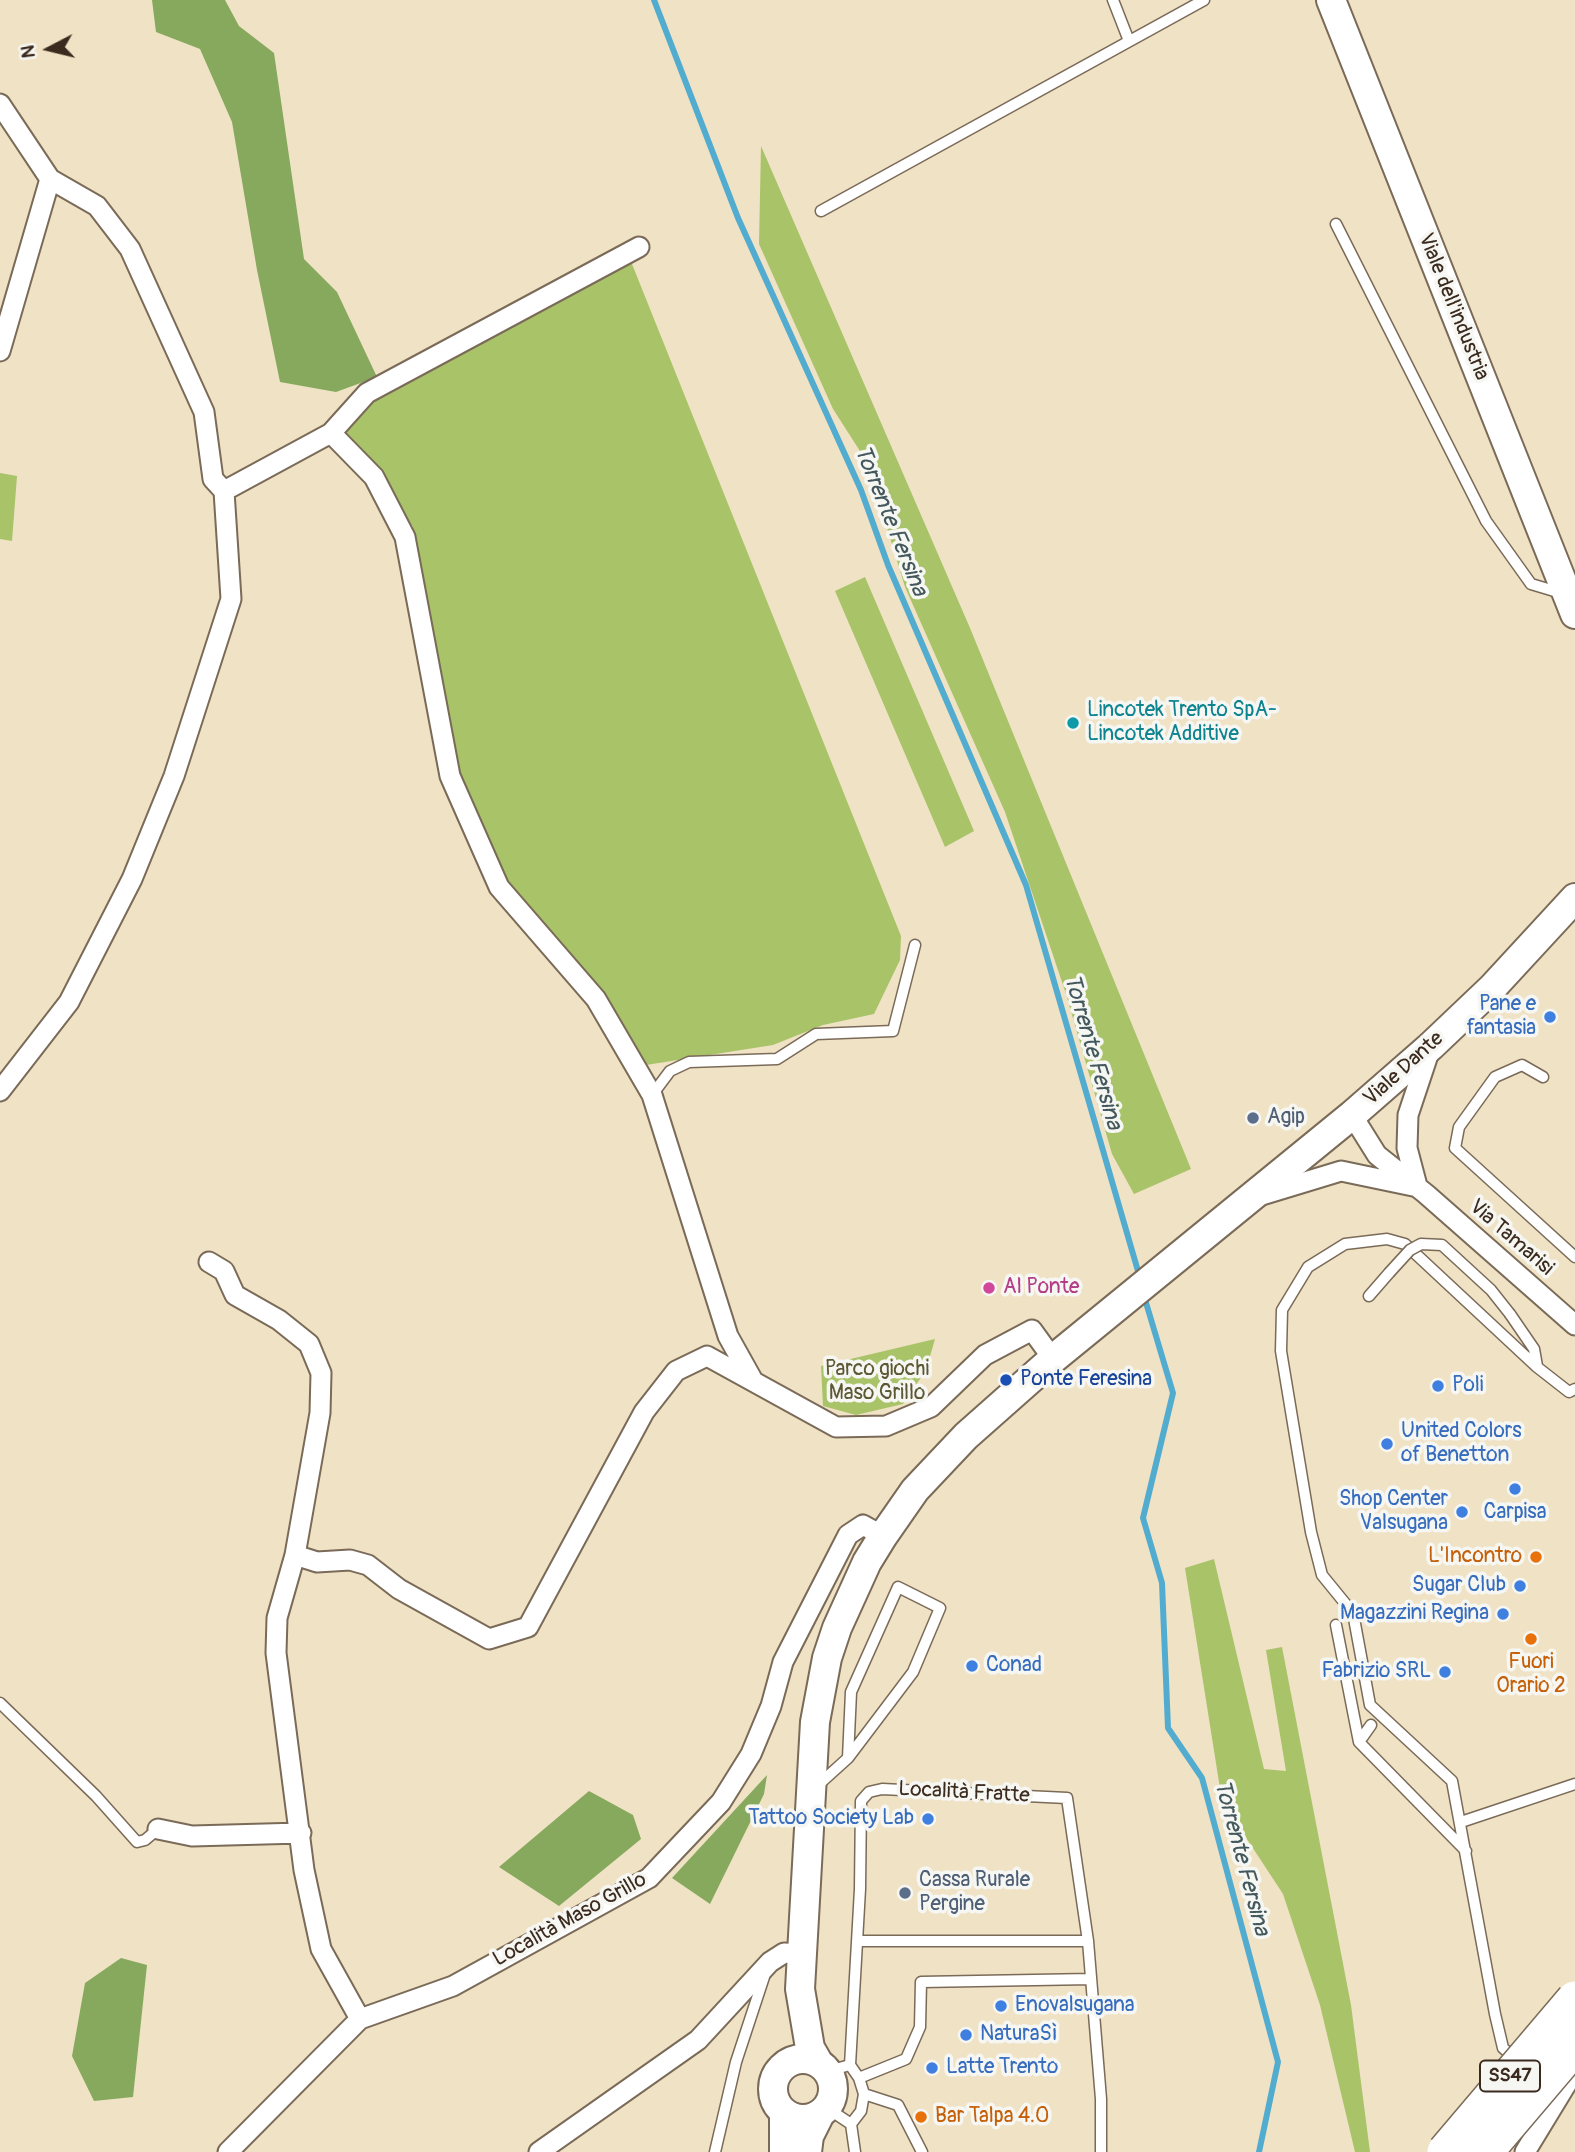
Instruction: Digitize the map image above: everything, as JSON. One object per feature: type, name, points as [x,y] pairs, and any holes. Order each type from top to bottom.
[{"type":"highway","name":"SS47","points":[[1446,2152],[1575,2000]]},
{"type":"highway","name":"SS47","points":[[1483,2152],[1575,2045]]},
{"type":"main road","name":"Viale dell'industria","points":[[1331,0],[1572,605]]},
{"type":"main road","name":"Viale Dante","points":[[1060,1353],[1217,1222],[1352,1115],[1431,1046],[1492,988],[1575,898]]},
{"type":"main road","points":[[883,1536],[915,1490],[936,1467],[1060,1353]]},
{"type":"main road","name":"Località Fratte","points":[[784,2152],[784,2113],[778,2106],[772,2089],[800,1989],[815,1722],[827,1658],[848,1599],[883,1536]]},
{"type":"main road","name":"Località Fratte","points":[[800,1989],[810,2048],[832,2066],[834,2090],[809,2136],[807,2152]]},
{"type":"main road","points":[[778,2072],[792,2060],[800,2058],[832,2066]]},
{"type":"main road","points":[[784,2113],[802,2120],[823,2111]]},
{"type":"street","points":[[0,104],[50,179],[97,206],[130,249],[204,412],[213,479],[224,491],[231,599],[174,776],[132,879],[69,1002],[0,1091]]},
{"type":"street","points":[[0,351],[50,179]]},
{"type":"street","points":[[224,491],[331,433],[368,393],[639,247]]},
{"type":"street","points":[[331,433],[374,477],[405,537],[450,776],[499,887],[596,999],[652,1095],[728,1336],[752,1379]]},
{"type":"street","points":[[1245,1200],[1341,1171],[1417,1186],[1407,1148],[1408,1115],[1431,1046]]},
{"type":"street","name":"Via Tamarisi","points":[[1352,1115],[1377,1155],[1417,1186],[1575,1325]]},
{"type":"street","points":[[209,1262],[223,1270],[235,1295],[279,1320],[309,1343],[321,1373],[320,1413],[295,1555],[277,1618],[276,1653],[304,1870],[321,1949],[360,2019]]},
{"type":"street","points":[[295,1555],[317,1562],[350,1560],[368,1565],[398,1589],[489,1639],[528,1627],[644,1412],[676,1371],[707,1356],[836,1427],[886,1426],[931,1407],[985,1355],[1032,1330],[1060,1353]]},
{"type":"street","name":"Località Maso Grillo","points":[[229,2152],[360,2019],[453,1986],[584,1911],[649,1878],[721,1801],[751,1754],[771,1706],[783,1662],[848,1535],[863,1525],[883,1536]]},
{"type":"street","points":[[158,1829],[192,1836],[301,1833]]},
{"type":"street","points":[[539,2152],[698,2040],[770,1962],[785,1953],[803,1954]]},
{"type":"street","points":[[1525,2152],[1575,2070]]},
{"type":"lane","points":[[1113,0],[1129,41]]},
{"type":"lane","points":[[821,211],[1204,0]]},
{"type":"lane","points":[[1336,224],[1486,522],[1531,584],[1572,605]]},
{"type":"lane","points":[[652,1095],[670,1070],[689,1062],[777,1059],[816,1034],[893,1031],[915,945]]},
{"type":"lane","points":[[1543,1077],[1522,1065],[1495,1077],[1460,1128],[1455,1148],[1575,1257]]},
{"type":"lane","points":[[1561,2096],[1503,2048],[1452,1781],[1370,1705],[1353,1613],[1322,1575],[1311,1532],[1283,1364],[1282,1310],[1308,1267],[1345,1244],[1387,1239],[1405,1244],[1537,1367],[1569,1392],[1575,1389]]},
{"type":"lane","points":[[1369,1296],[1409,1250],[1421,1244],[1442,1245],[1491,1290],[1510,1314],[1534,1349],[1537,1367]]},
{"type":"lane","points":[[811,1791],[848,1758],[913,1672],[940,1608],[898,1587],[851,1692],[848,1758]]},
{"type":"lane","points":[[1336,1625],[1359,1742],[1466,1852]]},
{"type":"lane","points":[[0,1703],[96,1796],[137,1842],[145,1840],[158,1829]]},
{"type":"lane","points":[[1359,1742],[1371,1725]]},
{"type":"lane","points":[[1461,1822],[1575,1784]]},
{"type":"lane","name":"Località Fratte","points":[[864,2094],[859,2078],[832,2066],[857,1941],[861,1801],[869,1792],[882,1789],[1067,1798],[1088,1941],[1101,2099],[1101,2152]]},
{"type":"lane","points":[[857,1941],[1088,1941]]},
{"type":"lane","points":[[715,2152],[739,2050],[753,2003],[770,1962]]},
{"type":"lane","points":[[859,2078],[906,2059],[920,2027],[921,1982],[1091,1979]]},
{"type":"lane","points":[[855,2152],[851,2124],[861,2111],[864,2094],[898,2105],[922,2152]]},
{"type":"lane","points":[[823,2111],[851,2124]]},
{"type":"green space","points":[[152,0],[225,0],[239,26],[274,53],[304,259],[337,292],[377,377],[336,392],[280,382],[257,270],[232,122],[200,49],[156,32]]},
{"type":"green space","points":[[761,146],[970,628],[1191,1169],[1134,1194],[1112,1154],[1066,994],[1005,812],[905,587],[867,462],[833,409],[759,244]]},
{"type":"green space","points":[[630,259],[901,936],[900,960],[874,1014],[823,1025],[773,1045],[646,1065],[582,973],[504,885],[456,775],[416,571],[413,527],[377,474],[336,433],[369,396]]},
{"type":"green space","points":[[0,473],[17,476],[12,541],[0,539]]},
{"type":"green space","points":[[865,577],[974,831],[945,847],[835,591]]},
{"type":"green space","name":"Parco giochi Maso Grillo","points":[[935,1339],[926,1370],[903,1404],[856,1415],[823,1406],[821,1366]]},
{"type":"green space","points":[[1214,1559],[1264,1769],[1286,1771],[1266,1650],[1282,1647],[1351,2005],[1370,2152],[1355,2152],[1320,2005],[1283,1894],[1222,1801],[1185,1568]]},
{"type":"green space","points":[[767,1775],[764,1794],[710,1904],[672,1878]]},
{"type":"green space","points":[[589,1791],[633,1815],[641,1839],[559,1906],[499,1867]]},
{"type":"green space","points":[[121,1958],[147,1965],[133,2097],[94,2101],[72,2056],[85,1983]]},
{"type":"waterway","name":"Torrente Fersina","points":[[654,0],[738,218],[861,490],[888,565],[1026,885],[1140,1278]]},
{"type":"waterway","name":"Torrente Fersina","points":[[1144,1296],[1173,1393],[1143,1518],[1162,1583],[1168,1728],[1202,1778],[1278,2062],[1259,2152]]},
{"type":"place","name":"Lincotek Trento SpA- Lincotek Additive","points":[[1073,723]]},
{"type":"place","name":"Pane e fantasia","points":[[1550,1017]]},
{"type":"place","name":"Agip","points":[[1253,1118]]},
{"type":"place","name":"Al Ponte","points":[[989,1288]]},
{"type":"place","name":"Ponte Feresina","points":[[1006,1380]]},
{"type":"place","name":"Poli","points":[[1438,1386]]},
{"type":"place","name":"United Colors of Benetton","points":[[1387,1444]]},
{"type":"place","name":"Carpisa","points":[[1515,1489]]},
{"type":"place","name":"Shop Center Valsugana","points":[[1462,1512]]},
{"type":"place","name":"L'Incontro","points":[[1536,1557]]},
{"type":"place","name":"Sugar Club","points":[[1520,1586]]},
{"type":"place","name":"Magazzini Regina","points":[[1503,1614]]},
{"type":"place","name":"Fuori Orario 2","points":[[1531,1639]]},
{"type":"place","name":"Conad","points":[[972,1666]]},
{"type":"place","name":"Fabrizio SRL","points":[[1445,1672]]},
{"type":"place","name":"Tattoo Society Lab","points":[[928,1819]]},
{"type":"place","name":"Cassa Rurale Pergine","points":[[905,1893]]},
{"type":"place","name":"Enovalsugana","points":[[1001,2006]]},
{"type":"place","name":"NaturaSì","points":[[966,2035]]},
{"type":"place","name":"Latte Trento","points":[[932,2068]]},
{"type":"place","name":"Bar Talpa 4.0","points":[[921,2117]]}]
